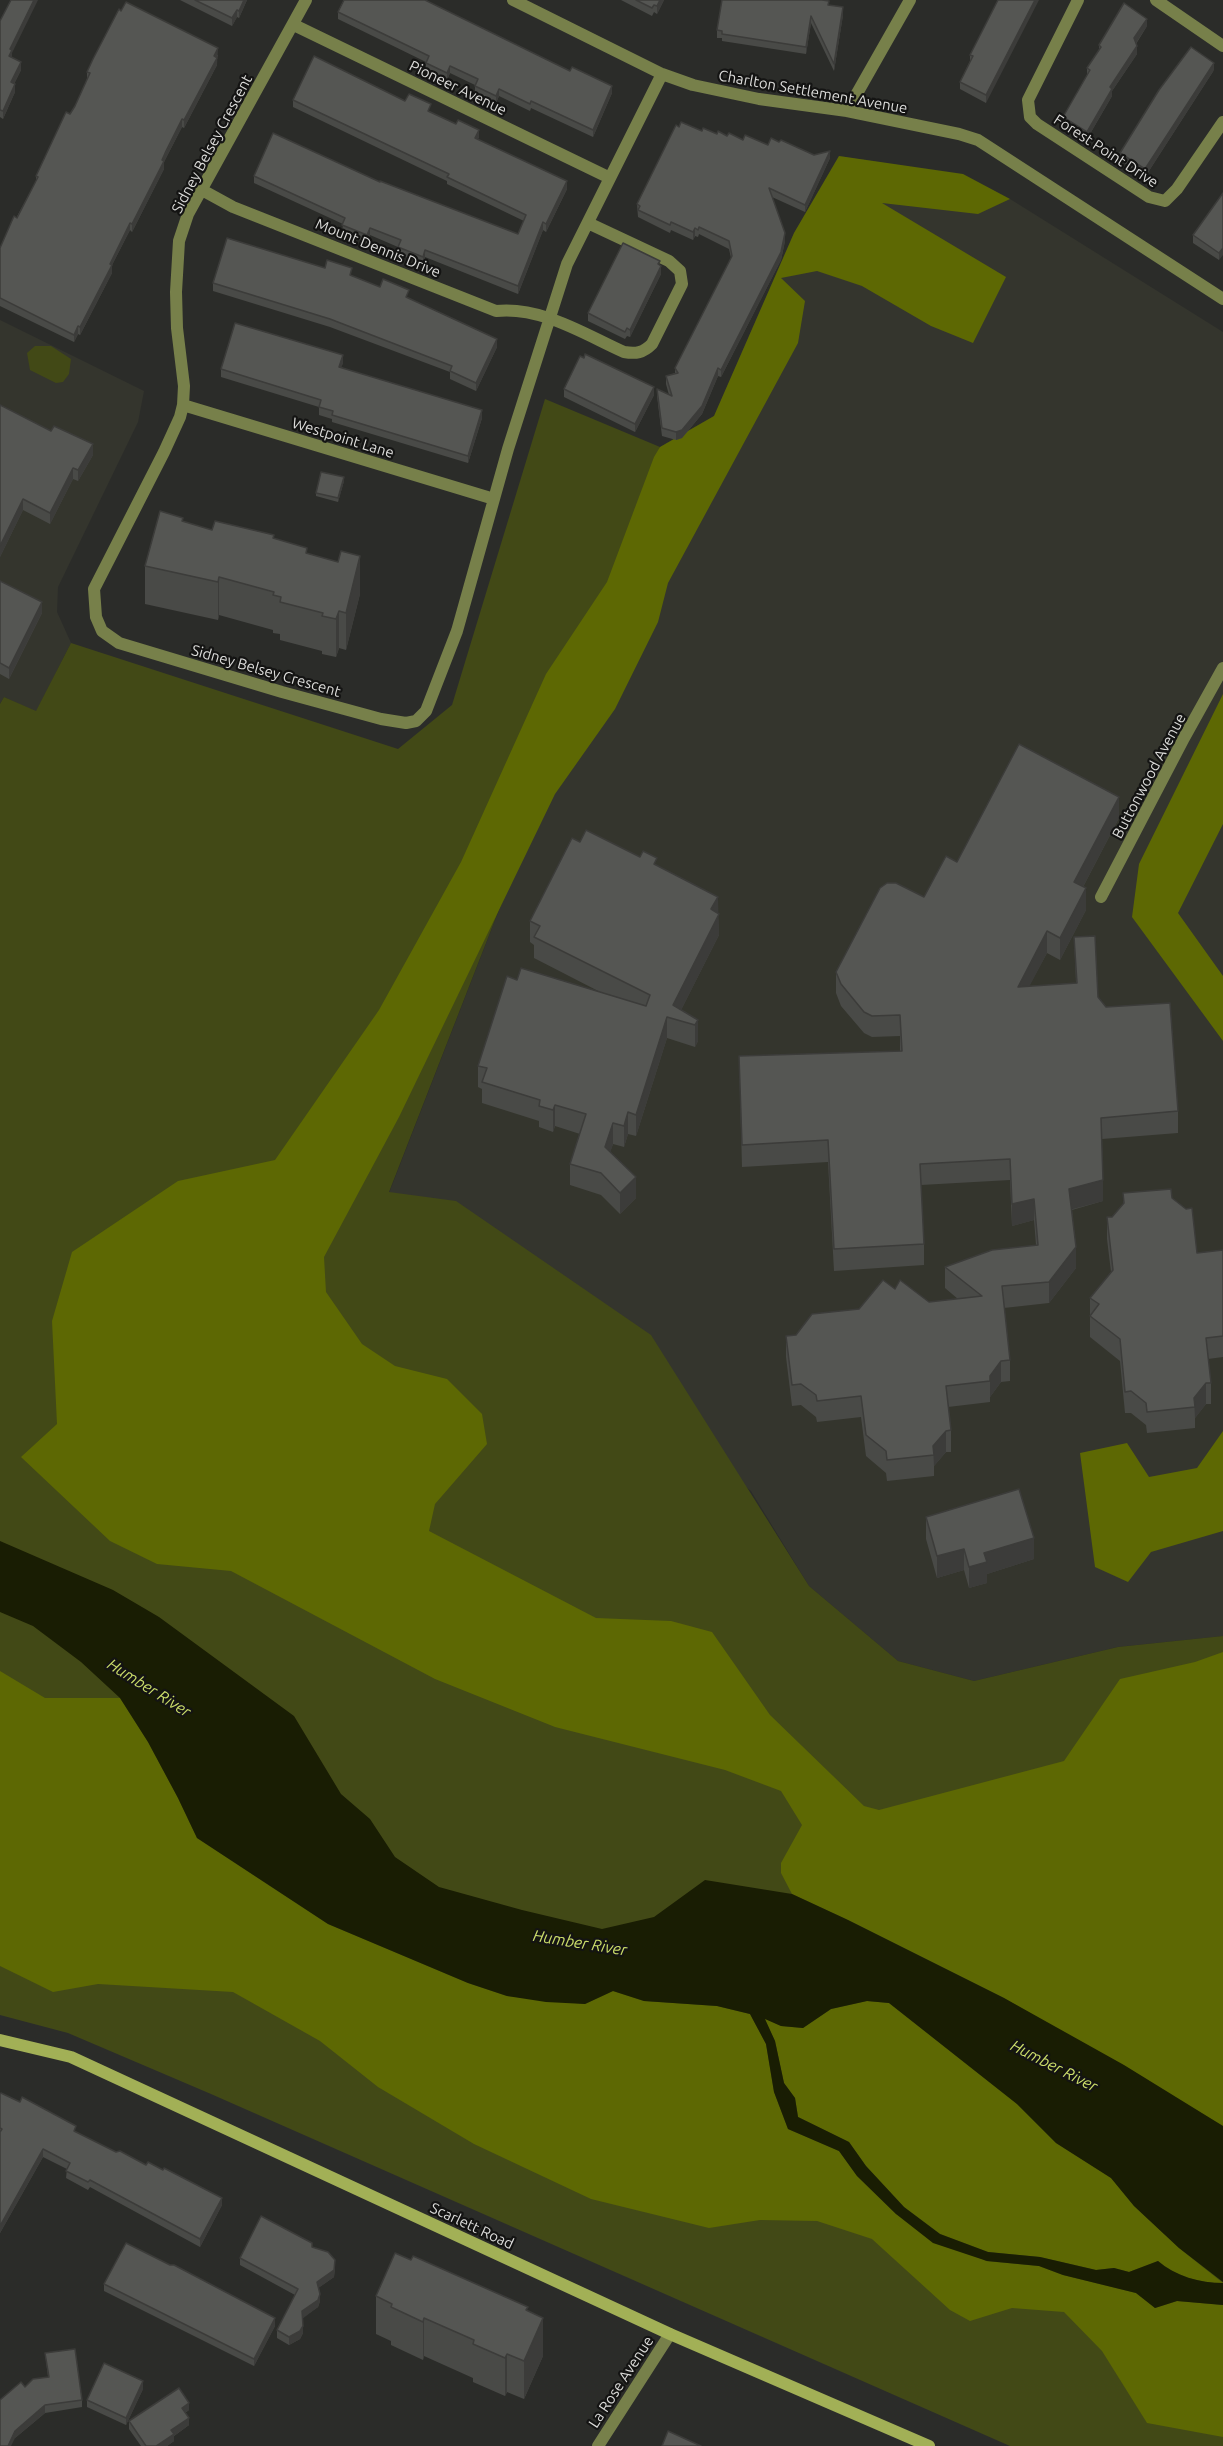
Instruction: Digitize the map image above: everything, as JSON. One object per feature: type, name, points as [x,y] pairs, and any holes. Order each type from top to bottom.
[{"type":"main road","name":"Scarlett Road","points":[[0,2040],[71,2057],[670,2334],[929,2446]]},
{"type":"street","name":"Sidney Belsey Crescent","points":[[306,0],[188,214],[179,241],[178,254],[177,328],[184,386],[183,405],[164,452],[94,589],[96,617],[102,631],[119,643],[155,656],[381,719],[406,723],[416,721],[426,711],[437,688],[457,631],[494,499],[567,264],[662,74]]},
{"type":"street","name":"Charlton Settlement Avenue","points":[[513,0],[662,74],[693,85],[721,92],[847,111],[978,140],[1223,299]]},
{"type":"street","points":[[847,111],[910,0]]},
{"type":"street","name":"Forest Point Drive","points":[[1078,0],[1028,100],[1030,117],[1037,124],[1149,197],[1165,201],[1177,189],[1223,122]]},
{"type":"street","points":[[1156,0],[1223,46]]},
{"type":"street","name":"Pioneer Avenue","points":[[294,25],[610,178]]},
{"type":"street","name":"Mount Dennis Drive","points":[[202,190],[233,207],[496,311],[514,309],[549,318],[624,352],[635,354],[646,350],[652,344],[682,284],[682,276],[675,264],[588,223]]},
{"type":"street","name":"Westpoint Lane","points":[[183,405],[494,499]]},
{"type":"street","name":"Buttonwood Avenue","points":[[1101,897],[1223,668]]},
{"type":"street","name":"La Rose Avenue","points":[[598,2446],[670,2334]]},
{"type":"shaded area","points":[[839,156],[963,175],[1010,199],[1223,332],[1223,1636],[1118,1647],[974,1681],[898,1661],[809,1586],[751,1491],[389,1193],[606,635],[660,447],[714,416],[794,233]]},
{"type":"shaded area","points":[[0,320],[144,391],[138,422],[58,587],[57,612],[71,643],[36,712],[4,697],[0,704]]},
{"type":"green space","points":[[839,156],[963,174],[1010,199],[978,214],[882,203],[1006,277],[973,343],[931,326],[862,286],[817,271],[781,278],[805,301],[798,343],[668,583],[658,622],[615,709],[555,794],[399,1117],[324,1257],[326,1292],[362,1344],[395,1366],[447,1379],[482,1414],[487,1444],[435,1504],[429,1531],[596,1618],[671,1621],[712,1632],[770,1715],[864,1806],[879,1810],[1064,1761],[1120,1679],[1195,1662],[1223,1652],[1223,2126],[1004,1998],[792,1894],[781,1873],[781,1863],[802,1825],[781,1791],[725,1770],[555,1727],[435,1679],[231,1571],[157,1564],[110,1541],[21,1457],[57,1424],[52,1321],[72,1252],[178,1181],[275,1160],[379,1010],[461,862],[546,674],[607,582],[654,457],[660,447],[714,416],[794,233]]},
{"type":"green space","points":[[35,346],[51,346],[71,359],[69,374],[63,382],[56,383],[30,370],[27,353]]},
{"type":"green space","points":[[545,399],[660,447],[606,635],[389,1192],[456,1201],[651,1335],[809,1586],[898,1661],[974,1681],[1118,1647],[1223,1636],[1223,2446],[1010,2446],[211,2094],[68,2033],[0,2015],[0,704],[4,697],[36,711],[71,643],[398,749],[452,705]]},
{"type":"green space","points":[[1223,694],[1223,824],[1178,913],[1223,976],[1223,1041],[1132,917],[1139,864]]},
{"type":"green space","points":[[1223,1431],[1223,1531],[1151,1552],[1128,1582],[1095,1567],[1080,1453],[1127,1443],[1149,1477],[1197,1468]]},
{"type":"green space","points":[[0,1671],[45,1698],[120,1698],[148,1742],[197,1838],[328,1924],[468,1983],[507,1996],[585,2004],[613,1991],[644,2001],[717,2006],[750,2014],[766,2044],[774,2092],[788,2129],[839,2151],[857,2176],[896,2214],[986,2261],[1039,2266],[1063,2275],[1136,2293],[1155,2308],[1177,2301],[1223,2305],[1223,2437],[1147,2423],[1102,2351],[1064,2312],[1012,2308],[970,2321],[950,2310],[872,2239],[817,2221],[760,2220],[709,2228],[591,2199],[474,2144],[378,2087],[320,2041],[233,1992],[98,1984],[53,1992],[0,1966]]},
{"type":"green space","points":[[867,2001],[889,2003],[1017,2104],[1056,2143],[1111,2178],[1134,2206],[1179,2248],[1223,2283],[1188,2278],[1158,2261],[1129,2272],[1114,2268],[1096,2270],[1040,2257],[988,2252],[940,2234],[904,2207],[866,2166],[849,2142],[798,2117],[795,2098],[784,2083],[775,2041],[764,2018],[781,2026],[803,2028],[831,2009]]},
{"type":"water","name":"Humber River","points":[[0,1541],[113,1590],[159,1617],[294,1716],[341,1794],[370,1819],[395,1857],[439,1887],[602,1929],[654,1917],[705,1880],[792,1894],[1004,1998],[1124,2065],[1223,2126],[1223,2282],[1179,2248],[1134,2206],[1111,2178],[1056,2143],[1017,2104],[889,2003],[867,2001],[831,2009],[803,2028],[781,2026],[765,2019],[775,2041],[784,2083],[795,2098],[798,2117],[849,2142],[866,2166],[904,2207],[940,2234],[988,2252],[1040,2257],[1096,2270],[1114,2268],[1129,2272],[1158,2261],[1188,2278],[1223,2283],[1223,2305],[1177,2301],[1155,2308],[1136,2293],[1063,2275],[1039,2266],[987,2261],[933,2243],[896,2214],[857,2176],[839,2151],[788,2129],[774,2092],[766,2044],[750,2014],[717,2006],[644,2001],[613,1991],[585,2004],[546,2002],[507,1996],[468,1983],[328,1924],[197,1838],[148,1742],[120,1698],[81,1662],[33,1626],[0,1612]]},
{"type":"building","points":[[11,0],[34,0],[10,49],[12,50],[9,56],[21,62],[11,82],[15,84],[3,111],[0,110],[0,21]]},
{"type":"building","points":[[195,0],[244,0],[239,11],[237,10],[232,18]]},
{"type":"building","points":[[344,0],[425,0],[570,71],[572,67],[612,86],[593,130],[499,89],[496,96],[475,86],[478,79],[450,66],[447,73],[426,63],[429,56],[338,12]]},
{"type":"building","points":[[636,0],[660,0],[657,6],[654,5],[652,8]]},
{"type":"building","points":[[722,0],[822,0],[829,1],[828,5],[843,7],[834,64],[811,16],[806,47],[722,34],[722,31],[717,30]]},
{"type":"building","points":[[998,0],[1035,0],[986,95],[960,82],[973,56],[970,55]]},
{"type":"building","points":[[126,2],[218,48],[214,56],[217,58],[184,120],[182,119],[162,160],[164,161],[110,264],[112,265],[74,335],[0,298],[0,248],[14,216],[17,218],[38,177],[36,176],[66,112],[70,114],[75,106],[90,73],[87,72],[93,59],[119,9],[121,11]]},
{"type":"building","points":[[1124,3],[1147,19],[1134,38],[1137,46],[1110,87],[1112,89],[1087,132],[1063,117],[1090,70],[1087,68],[1101,47],[1099,45]]},
{"type":"building","points":[[1191,47],[1214,63],[1145,169],[1120,153],[1159,90]]},
{"type":"building","points":[[314,56],[405,101],[409,94],[431,104],[428,111],[456,124],[458,120],[479,130],[475,138],[567,181],[546,224],[543,222],[518,286],[425,250],[423,257],[398,247],[401,240],[370,228],[367,235],[342,225],[345,218],[254,176],[273,133],[380,182],[518,234],[526,215],[447,177],[449,174],[293,100]]},
{"type":"building","points":[[681,122],[702,131],[703,128],[717,134],[718,131],[727,136],[729,133],[743,140],[745,135],[768,145],[771,138],[779,142],[781,140],[814,155],[830,151],[805,205],[769,188],[785,233],[781,252],[721,370],[718,368],[702,406],[682,430],[676,432],[662,428],[657,389],[672,396],[666,376],[678,373],[675,368],[732,256],[729,241],[699,227],[693,232],[671,222],[670,225],[638,210],[640,206],[637,204],[676,125],[679,127]]},
{"type":"building","points":[[1223,193],[1223,248],[1219,253],[1193,235]]},
{"type":"building","points":[[227,238],[325,268],[327,260],[352,268],[350,275],[380,287],[383,279],[409,290],[406,297],[497,339],[476,383],[450,371],[452,366],[330,319],[213,283]]},
{"type":"building","points":[[623,243],[660,261],[658,264],[661,266],[630,330],[627,328],[625,332],[588,313]]},
{"type":"building","points":[[235,323],[343,355],[339,367],[482,410],[468,456],[332,415],[333,411],[319,407],[321,400],[221,369]]},
{"type":"building","points":[[585,354],[654,387],[635,424],[564,389],[580,356],[584,358]]},
{"type":"building","points":[[0,405],[51,431],[54,426],[93,444],[78,470],[73,468],[50,513],[23,499],[0,546]]},
{"type":"building","points":[[321,472],[344,477],[338,498],[316,493]]},
{"type":"building","points":[[160,511],[183,518],[182,521],[212,530],[215,521],[274,535],[273,538],[307,548],[306,553],[338,562],[341,551],[360,556],[346,613],[339,611],[336,619],[322,616],[323,613],[280,602],[281,597],[273,595],[274,592],[219,577],[218,582],[145,566]]},
{"type":"building","points":[[0,581],[42,602],[9,668],[0,663]]},
{"type":"building","points":[[1019,744],[1119,797],[1074,882],[1086,888],[1060,938],[1047,931],[1018,987],[1077,983],[1074,937],[1095,936],[1098,997],[1106,1007],[1170,1003],[1178,1111],[1101,1118],[1103,1180],[1069,1189],[1076,1247],[1049,1282],[1002,1286],[1010,1360],[1001,1361],[990,1376],[990,1381],[946,1386],[951,1430],[946,1431],[933,1446],[934,1455],[887,1460],[886,1451],[866,1435],[861,1396],[817,1401],[816,1395],[801,1384],[792,1385],[786,1336],[796,1335],[812,1314],[859,1309],[883,1280],[895,1289],[900,1280],[929,1302],[982,1296],[945,1267],[992,1250],[1038,1245],[1034,1199],[1012,1204],[1010,1159],[920,1164],[924,1244],[834,1249],[828,1140],[742,1145],[739,1056],[902,1051],[900,1015],[872,1016],[864,1012],[841,984],[836,972],[880,888],[887,883],[896,883],[924,897],[946,856],[957,862]]},
{"type":"building","points":[[586,830],[640,857],[643,851],[657,858],[654,864],[718,897],[711,909],[719,914],[673,1005],[698,1020],[695,1025],[667,1017],[636,1115],[628,1112],[624,1126],[613,1123],[605,1147],[636,1177],[620,1193],[601,1173],[570,1164],[586,1114],[555,1105],[553,1110],[539,1106],[540,1100],[482,1082],[487,1068],[478,1066],[507,976],[517,980],[521,968],[646,1006],[650,995],[534,937],[540,926],[530,921],[572,838],[580,842]]},
{"type":"building","points":[[1171,1189],[1172,1198],[1186,1209],[1192,1208],[1197,1253],[1223,1250],[1223,1336],[1206,1338],[1211,1383],[1206,1383],[1194,1398],[1195,1407],[1147,1412],[1146,1403],[1131,1391],[1125,1392],[1120,1339],[1090,1316],[1099,1304],[1090,1298],[1113,1270],[1107,1217],[1112,1217],[1124,1203],[1123,1193]]},
{"type":"building","points":[[1019,1489],[1034,1538],[984,1553],[987,1562],[969,1567],[964,1549],[937,1556],[926,1517]]},
{"type":"building","points":[[1,2093],[20,2102],[22,2097],[76,2126],[74,2131],[146,2165],[148,2162],[163,2170],[164,2168],[222,2198],[200,2239],[90,2180],[88,2182],[66,2171],[70,2163],[43,2149],[0,2226]]},
{"type":"building","points":[[261,2216],[312,2243],[312,2247],[328,2252],[335,2260],[334,2270],[317,2282],[320,2294],[318,2300],[302,2311],[303,2326],[300,2331],[289,2337],[277,2330],[298,2289],[240,2258]]},
{"type":"building","points":[[126,2243],[174,2265],[275,2318],[254,2359],[104,2284]]},
{"type":"building","points":[[395,2253],[411,2260],[413,2256],[528,2307],[526,2310],[543,2318],[524,2361],[507,2354],[505,2358],[473,2344],[474,2340],[424,2318],[423,2322],[391,2307],[392,2304],[376,2296]]},
{"type":"building","points":[[75,2349],[82,2400],[45,2405],[15,2431],[8,2446],[0,2446],[0,2400],[21,2382],[25,2387],[33,2379],[49,2377],[45,2353]]},
{"type":"building","points":[[104,2363],[143,2381],[126,2418],[87,2400]]},
{"type":"building","points":[[179,2388],[189,2403],[182,2408],[189,2418],[171,2430],[174,2434],[156,2446],[146,2446],[129,2421]]},
{"type":"building","points":[[668,2431],[701,2446],[662,2446]]}]
